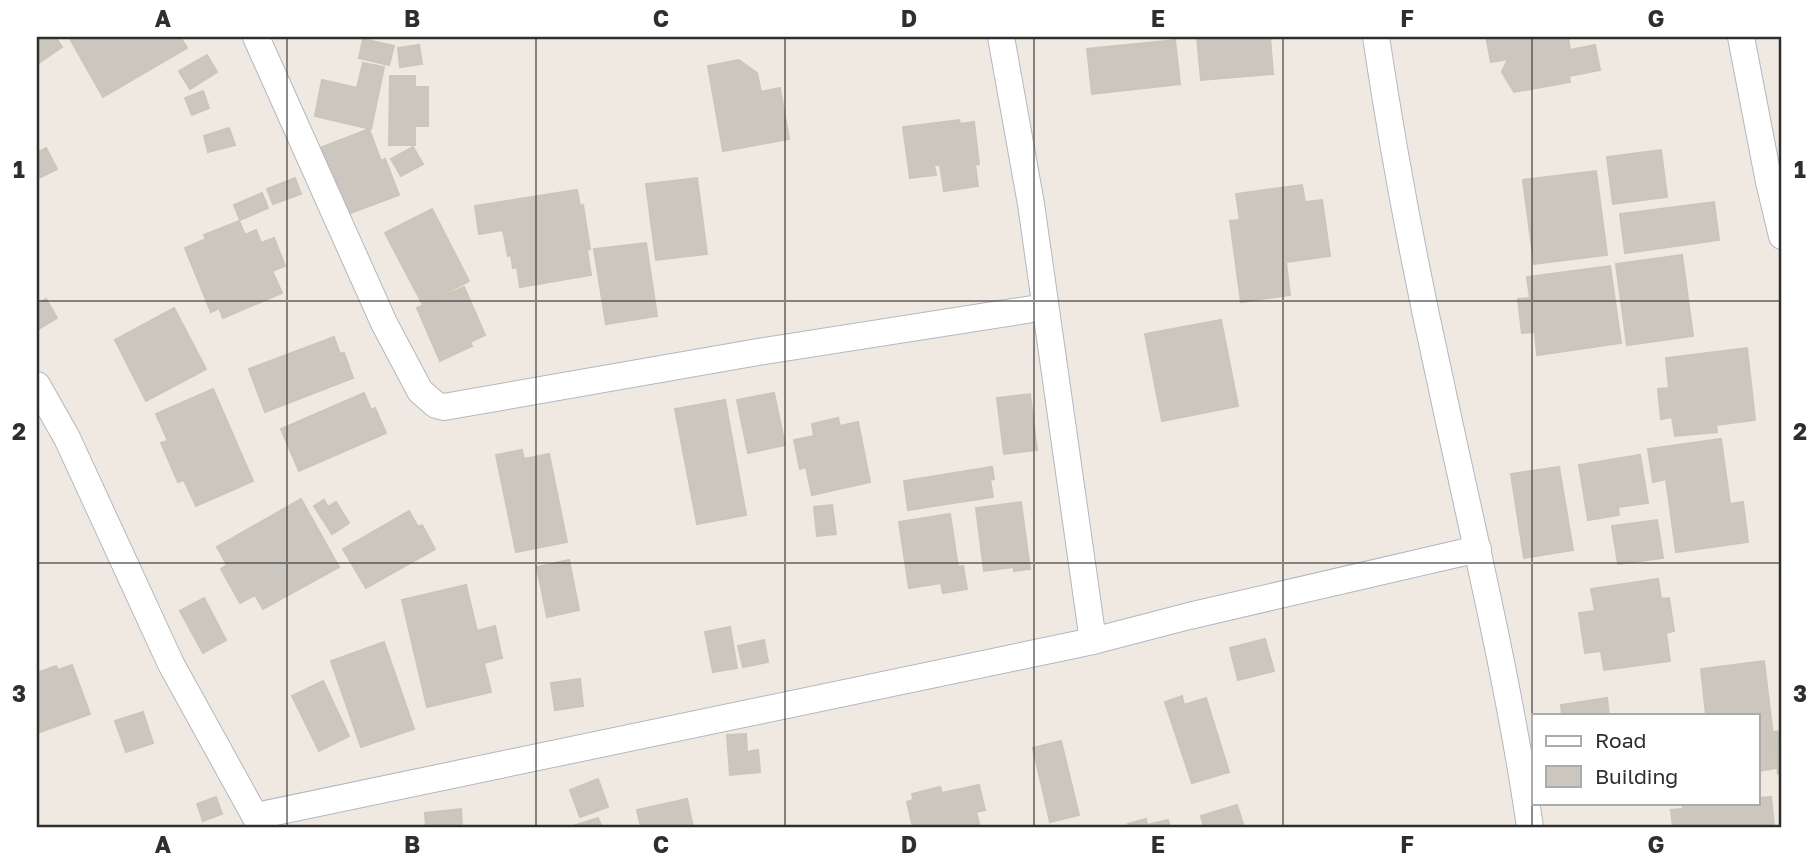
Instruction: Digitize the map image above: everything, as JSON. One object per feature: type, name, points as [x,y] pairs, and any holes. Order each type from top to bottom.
[{"type":"street","points":[[257,37],[384,323],[420,391],[436,405],[444,407],[758,352],[1045,307]]},
{"type":"street","points":[[1001,37],[1031,204],[1093,641]]},
{"type":"street","points":[[1376,37],[1393,151],[1516,732],[1530,827]]},
{"type":"street","points":[[1741,37],[1776,181],[1782,236]]},
{"type":"street","points":[[37,385],[67,438],[171,664],[258,821],[1093,641],[1478,549]]},
{"type":"building","points":[[37,37],[55,37],[62,47],[37,64]]},
{"type":"building","points":[[69,37],[180,37],[187,48],[103,97]]},
{"type":"building","points":[[1197,37],[1270,37],[1273,74],[1201,80]]},
{"type":"building","points":[[1486,37],[1568,37],[1570,50],[1595,45],[1600,70],[1569,76],[1570,82],[1514,92],[1502,72],[1508,59],[1491,62]]},
{"type":"building","points":[[363,39],[394,46],[389,65],[359,58]]},
{"type":"building","points":[[1175,40],[1180,84],[1092,94],[1087,49]]},
{"type":"building","points":[[419,45],[422,64],[400,67],[398,48]]},
{"type":"building","points":[[207,55],[217,72],[190,89],[179,71]]},
{"type":"building","points":[[739,60],[757,73],[761,92],[780,88],[789,139],[723,151],[708,66]]},
{"type":"building","points":[[363,63],[384,67],[371,129],[315,116],[322,80],[357,88]]},
{"type":"building","points":[[390,76],[415,76],[415,87],[428,87],[428,126],[415,126],[415,145],[389,145]]},
{"type":"building","points":[[203,91],[209,108],[192,115],[185,98]]},
{"type":"building","points":[[959,120],[960,124],[974,122],[979,164],[975,165],[978,186],[944,191],[940,165],[934,165],[936,175],[910,178],[903,127]]},
{"type":"building","points":[[229,128],[235,145],[208,152],[204,136]]},
{"type":"building","points":[[369,129],[381,161],[385,159],[399,195],[348,214],[333,173],[326,175],[317,149]]},
{"type":"building","points":[[413,147],[423,164],[401,176],[391,159]]},
{"type":"building","points":[[46,148],[57,169],[37,179],[37,153]]},
{"type":"building","points":[[1661,150],[1667,197],[1613,204],[1607,157]]},
{"type":"building","points":[[1596,171],[1607,255],[1534,264],[1523,180]]},
{"type":"building","points":[[295,178],[301,194],[273,204],[267,189]]},
{"type":"building","points":[[697,178],[707,254],[656,260],[646,184]]},
{"type":"building","points":[[1302,185],[1305,202],[1322,200],[1330,256],[1286,262],[1290,295],[1241,302],[1230,221],[1240,220],[1236,194]]},
{"type":"building","points":[[577,190],[580,206],[583,205],[591,275],[520,287],[517,267],[513,268],[511,255],[508,256],[503,230],[479,234],[475,206]]},
{"type":"building","points":[[262,193],[268,208],[240,220],[234,205]]},
{"type":"building","points":[[1714,202],[1719,240],[1625,253],[1620,214]]},
{"type":"building","points":[[432,209],[469,281],[423,305],[385,233]]},
{"type":"building","points":[[239,221],[245,235],[256,230],[261,243],[274,238],[285,266],[272,271],[282,293],[223,318],[219,308],[211,312],[185,248],[206,239],[204,235]]},
{"type":"building","points":[[646,243],[657,316],[606,324],[594,249]]},
{"type":"building","points":[[1682,255],[1693,336],[1627,345],[1616,264]]},
{"type":"building","points":[[1610,266],[1621,343],[1537,355],[1535,332],[1522,333],[1518,299],[1530,298],[1527,277]]},
{"type":"building","points":[[464,287],[485,335],[470,342],[472,346],[440,361],[417,308]]},
{"type":"building","points":[[46,299],[57,318],[37,330],[37,304]]},
{"type":"building","points":[[174,308],[206,369],[146,401],[115,340]]},
{"type":"building","points":[[1221,320],[1238,406],[1162,421],[1145,334]]},
{"type":"building","points":[[334,337],[340,354],[344,353],[353,378],[265,412],[249,369]]},
{"type":"building","points":[[1747,348],[1755,420],[1716,425],[1717,432],[1675,436],[1672,417],[1661,419],[1658,389],[1669,388],[1666,358]]},
{"type":"building","points":[[213,389],[253,481],[196,506],[184,480],[178,482],[161,443],[168,441],[156,414]]},
{"type":"building","points":[[364,393],[371,410],[375,408],[386,433],[299,471],[281,429]]},
{"type":"building","points":[[774,393],[785,445],[748,453],[737,400]]},
{"type":"building","points":[[1030,394],[1037,450],[1004,454],[997,398]]},
{"type":"building","points":[[725,400],[746,515],[697,524],[675,409]]},
{"type":"building","points":[[838,418],[840,426],[858,422],[870,482],[812,495],[806,467],[800,469],[794,440],[814,436],[812,424]]},
{"type":"building","points":[[1721,439],[1730,504],[1743,502],[1748,542],[1676,552],[1666,479],[1653,482],[1648,449]]},
{"type":"building","points":[[522,450],[524,459],[549,454],[567,542],[516,552],[496,455]]},
{"type":"building","points":[[1640,455],[1648,503],[1618,507],[1619,515],[1588,520],[1579,465]]},
{"type":"building","points":[[992,467],[994,479],[990,480],[993,497],[908,510],[904,481]]},
{"type":"building","points":[[1559,467],[1573,550],[1524,558],[1511,474]]},
{"type":"building","points":[[301,499],[339,567],[263,609],[255,595],[240,603],[221,569],[227,565],[217,547]]},
{"type":"building","points":[[324,500],[328,507],[336,502],[349,523],[332,534],[314,506]]},
{"type":"building","points":[[1021,502],[1030,569],[1014,571],[1014,567],[984,571],[976,508]]},
{"type":"building","points":[[832,505],[836,534],[817,536],[814,507]]},
{"type":"building","points":[[409,511],[418,527],[422,525],[435,549],[366,588],[343,549]]},
{"type":"building","points":[[950,514],[958,567],[963,566],[967,589],[943,593],[941,583],[909,588],[899,522]]},
{"type":"building","points":[[1657,520],[1663,558],[1618,564],[1612,526]]},
{"type":"building","points":[[569,560],[579,610],[547,617],[537,567]]},
{"type":"building","points":[[1658,579],[1661,599],[1669,598],[1674,631],[1666,633],[1670,661],[1604,670],[1601,651],[1585,653],[1579,613],[1595,611],[1591,589]]},
{"type":"building","points":[[466,585],[477,631],[495,626],[502,658],[484,663],[491,692],[427,707],[402,600]]},
{"type":"building","points":[[204,598],[226,640],[203,653],[180,611]]},
{"type":"building","points":[[730,627],[737,668],[713,672],[705,632]]},
{"type":"building","points":[[1265,639],[1274,671],[1238,680],[1230,648]]},
{"type":"building","points":[[764,640],[768,662],[743,667],[738,646]]},
{"type":"building","points":[[384,642],[414,729],[361,747],[331,661]]},
{"type":"building","points":[[1764,661],[1777,768],[1759,771],[1759,714],[1706,714],[1701,669]]},
{"type":"building","points":[[72,665],[90,714],[37,733],[37,673],[56,666],[58,670]]},
{"type":"building","points":[[580,679],[583,706],[555,710],[551,683]]},
{"type":"building","points":[[323,681],[349,736],[319,751],[292,696]]},
{"type":"building","points":[[1182,696],[1184,705],[1206,698],[1229,772],[1192,783],[1165,702]]},
{"type":"building","points":[[1607,698],[1609,714],[1562,714],[1561,705]]},
{"type":"building","points":[[143,712],[153,743],[126,752],[115,721]]},
{"type":"building","points":[[1782,731],[1782,774],[1778,774],[1773,732]]},
{"type":"building","points":[[746,734],[747,752],[758,750],[760,772],[730,775],[727,735]]},
{"type":"building","points":[[1061,741],[1079,815],[1050,822],[1033,748]]},
{"type":"building","points":[[598,779],[608,807],[580,817],[570,790]]},
{"type":"building","points":[[979,785],[985,810],[976,812],[980,827],[913,827],[907,802],[913,800],[912,794],[940,787],[942,793]]},
{"type":"building","points":[[216,797],[222,814],[203,821],[197,804]]},
{"type":"building","points":[[1771,797],[1774,825],[1673,827],[1671,810],[1683,809],[1683,804],[1759,804],[1759,798]]},
{"type":"building","points":[[687,799],[693,827],[641,827],[637,810]]},
{"type":"building","points":[[1237,805],[1244,827],[1204,827],[1201,816]]},
{"type":"building","points":[[461,809],[462,827],[426,827],[425,813]]},
{"type":"building","points":[[598,818],[602,827],[570,827]]},
{"type":"building","points":[[1146,819],[1147,825],[1168,820],[1170,827],[1129,827],[1128,824]]}]
